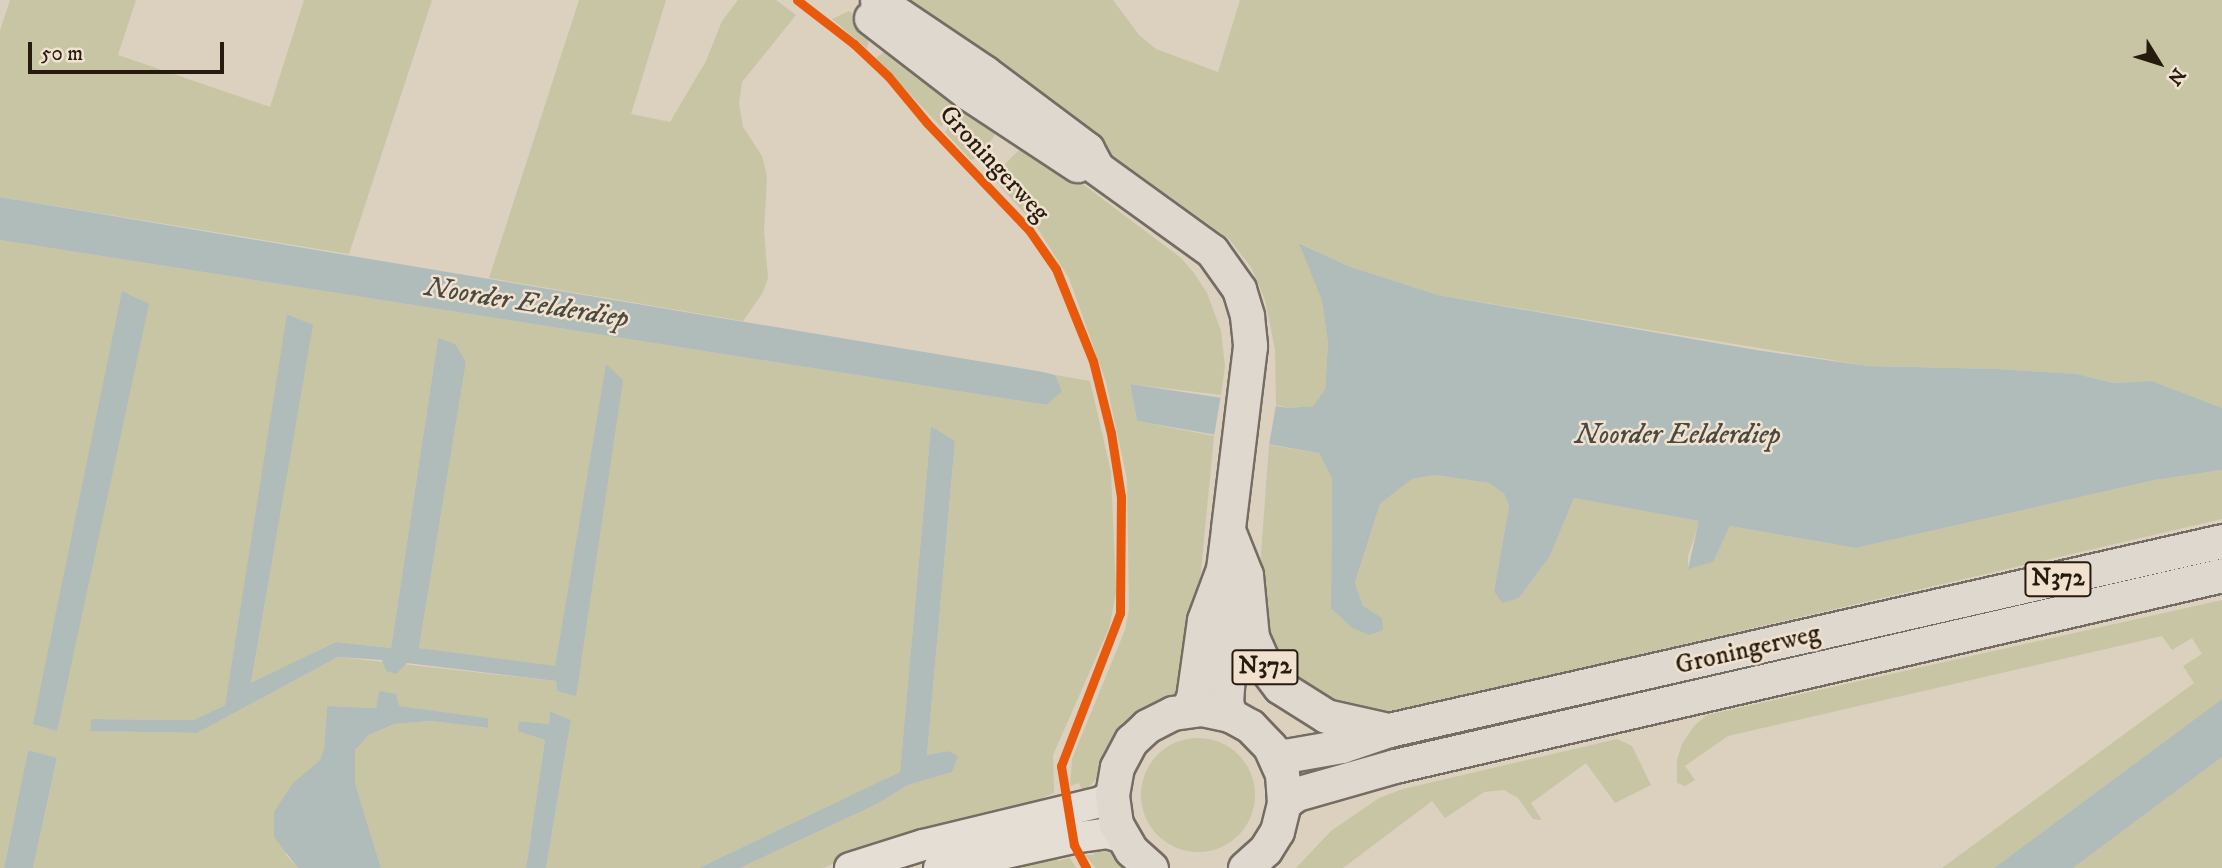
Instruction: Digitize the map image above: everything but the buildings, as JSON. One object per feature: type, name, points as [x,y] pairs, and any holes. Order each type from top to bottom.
[{"type":"main road","name":"Groningerweg","points":[[855,0],[867,15],[908,49],[1000,116],[1077,165],[1097,168]]},
{"type":"main road","name":"Groningerweg","points":[[877,0],[1087,149],[1097,168],[1204,245],[1230,272],[1242,298],[1249,328],[1244,399],[1223,569],[1204,620],[1193,698],[1188,710]]},
{"type":"main road","name":"N372","points":[[1228,529],[1246,575],[1252,638],[1267,670],[1280,687],[1326,716],[1389,730]]},
{"type":"main road","name":"Groningerweg","points":[[1274,754],[1285,756],[1342,746],[1389,730],[2222,541]]},
{"type":"main road","name":"Groningerweg","points":[[1223,569],[1232,624],[1226,702],[1230,715]]},
{"type":"main road","name":"Groningerweg","points":[[1284,803],[1296,794],[1395,766],[2222,575]]},
{"type":"main road","name":"N372","points":[[1151,868],[1135,855],[1123,838],[1114,817],[1112,795],[1116,766],[1136,736],[1159,718],[1188,710],[1209,710],[1230,715],[1255,731],[1274,754],[1283,781],[1284,803],[1273,838],[1245,868]]},
{"type":"main road","points":[[850,868],[923,845],[1101,803],[1112,795]]},
{"type":"main road","points":[[939,868],[1018,847],[1073,838],[1107,833],[1123,838]]},
{"type":"shaded area","points":[[10,0],[136,0],[118,55],[270,107],[304,0],[432,0],[349,254],[0,197],[0,31]]},
{"type":"shaded area","points":[[579,0],[666,0],[631,114],[670,122],[706,61],[722,21],[738,0],[776,0],[796,15],[742,82],[739,103],[743,127],[762,156],[767,176],[764,232],[768,278],[762,294],[743,321],[489,278]]},
{"type":"shaded area","points":[[896,0],[1113,0],[1139,35],[1156,49],[1218,72],[1240,0],[2222,0],[2222,408],[2152,381],[2112,383],[2077,374],[1868,366],[1438,295],[1348,266],[1300,243],[1322,301],[1328,343],[1325,389],[1313,406],[1289,408],[1276,405],[1275,350],[1265,300],[1251,267],[1229,239]]},
{"type":"shaded area","points":[[849,11],[871,28],[867,49],[832,19]]},
{"type":"shaded area","points":[[893,46],[961,98],[941,127],[876,58]]},
{"type":"shaded area","points":[[966,102],[994,121],[995,135],[979,157],[971,160],[945,132]]},
{"type":"shaded area","points":[[1027,142],[1181,258],[1207,293],[1221,331],[1225,366],[1221,395],[1130,384],[1137,421],[1214,436],[1196,622],[1182,688],[1083,793],[1079,783],[1070,786],[1072,759],[1125,630],[1129,610],[1127,479],[1106,382],[1069,278],[1036,226],[992,177]]},
{"type":"shaded area","points":[[0,240],[1047,405],[1061,391],[1055,375],[1090,381],[1111,472],[1116,593],[1109,628],[1053,755],[1054,793],[1044,797],[1048,807],[840,861],[823,868],[740,868],[877,804],[908,785],[952,772],[957,756],[948,751],[927,755],[955,441],[931,426],[900,773],[699,868],[546,868],[571,720],[550,711],[549,724],[519,721],[519,731],[545,740],[526,868],[381,868],[355,783],[355,750],[369,735],[394,724],[431,721],[487,728],[488,718],[398,706],[379,691],[376,708],[327,706],[324,749],[320,760],[307,772],[286,855],[298,868],[33,868],[57,759],[28,750],[4,868],[0,868]],"holes":[[[288,314],[312,326],[251,684],[336,642],[391,648],[438,338],[466,362],[419,648],[555,667],[606,365],[557,691],[556,681],[338,657],[197,733],[90,731],[92,719],[194,720],[225,705]]]},
{"type":"shaded area","points":[[1269,445],[1319,453],[1332,479],[1331,608],[1363,606],[1355,584],[1380,504],[1412,479],[1435,475],[1489,483],[1504,494],[1509,506],[1494,591],[1519,598],[1550,556],[1574,498],[1700,521],[1688,556],[1688,568],[1713,562],[1730,526],[1856,548],[2155,480],[2222,470],[2222,519],[1383,714],[1342,709],[1292,679],[1263,636],[1260,568]]},
{"type":"shaded area","points":[[2222,600],[2222,699],[1994,868],[1942,868],[2194,683],[2183,666],[2202,654],[2192,638],[2172,650],[2162,636],[1728,736],[1685,766],[1695,780],[1685,786],[1677,783],[1677,760],[1682,744],[1694,726],[1707,715]]},
{"type":"shaded area","points":[[1198,738],[1220,742],[1239,754],[1251,773],[1255,795],[1251,817],[1239,836],[1220,848],[1198,852],[1176,848],[1157,836],[1145,817],[1141,795],[1145,773],[1157,754],[1176,742]]},
{"type":"shaded area","points":[[1617,739],[1632,746],[1651,785],[1615,803],[1586,763],[1531,803],[1542,820],[1533,819],[1518,798],[1504,790],[1484,792],[1445,818],[1432,801],[1343,868],[1296,868],[1331,831],[1379,798],[1403,789]]},
{"type":"shaded area","points":[[2222,757],[2222,868],[2073,868]]},
{"type":"shaded area","points":[[1093,845],[1114,853],[1133,868],[1096,868],[1085,855],[1094,855]]},
{"type":"shaded area","points":[[1056,850],[1058,861],[1070,858],[1076,868],[978,868]]},
{"type":"water","name":"Noorder Eelderdiep","points":[[0,197],[1043,372],[1055,375],[1062,391],[1047,405],[0,240]]},
{"type":"water","name":"Noorder Eelderdiep","points":[[1299,243],[1348,266],[1438,295],[1756,350],[1868,366],[2077,374],[2113,383],[2152,381],[2222,408],[2222,470],[2155,480],[1856,548],[1730,526],[1713,562],[1688,569],[1699,521],[1574,498],[1550,556],[1519,598],[1502,603],[1494,591],[1509,506],[1504,494],[1489,483],[1435,475],[1412,479],[1380,504],[1355,583],[1363,606],[1382,618],[1383,630],[1370,635],[1352,628],[1331,608],[1332,479],[1319,453],[1137,421],[1130,384],[1289,408],[1313,406],[1325,389],[1328,343],[1322,301]]},
{"type":"water","points":[[122,291],[149,304],[57,731],[33,724]]},
{"type":"water","points":[[287,314],[313,325],[251,683],[336,642],[391,648],[438,338],[455,344],[466,362],[419,648],[555,666],[606,364],[623,380],[576,696],[557,691],[556,681],[407,663],[396,674],[386,671],[382,660],[338,657],[197,733],[90,731],[91,719],[194,720],[225,705]]},
{"type":"water","points":[[931,426],[955,441],[927,755],[948,751],[958,756],[952,772],[908,785],[877,804],[740,868],[699,868],[900,772]]},
{"type":"water","points":[[379,691],[396,694],[399,706],[488,718],[488,728],[431,721],[394,724],[369,735],[355,750],[355,783],[381,868],[298,868],[274,837],[274,812],[293,783],[320,760],[324,749],[327,706],[376,708]]},
{"type":"water","points":[[2222,699],[2222,757],[2073,868],[1994,868]]},
{"type":"water","points":[[550,711],[571,720],[546,868],[526,868],[545,740],[518,731],[519,721],[549,724]]},
{"type":"water","points":[[28,750],[57,758],[33,868],[4,868]]},
{"type":"pier","points":[[1221,395],[1276,405],[1269,445],[1214,436]]},
{"type":"cycle path","points":[[797,0],[854,44],[888,76],[927,123],[1029,230],[1056,269],[1093,361],[1111,433],[1121,497],[1120,613],[1061,766],[1074,845],[1086,868]]}]
